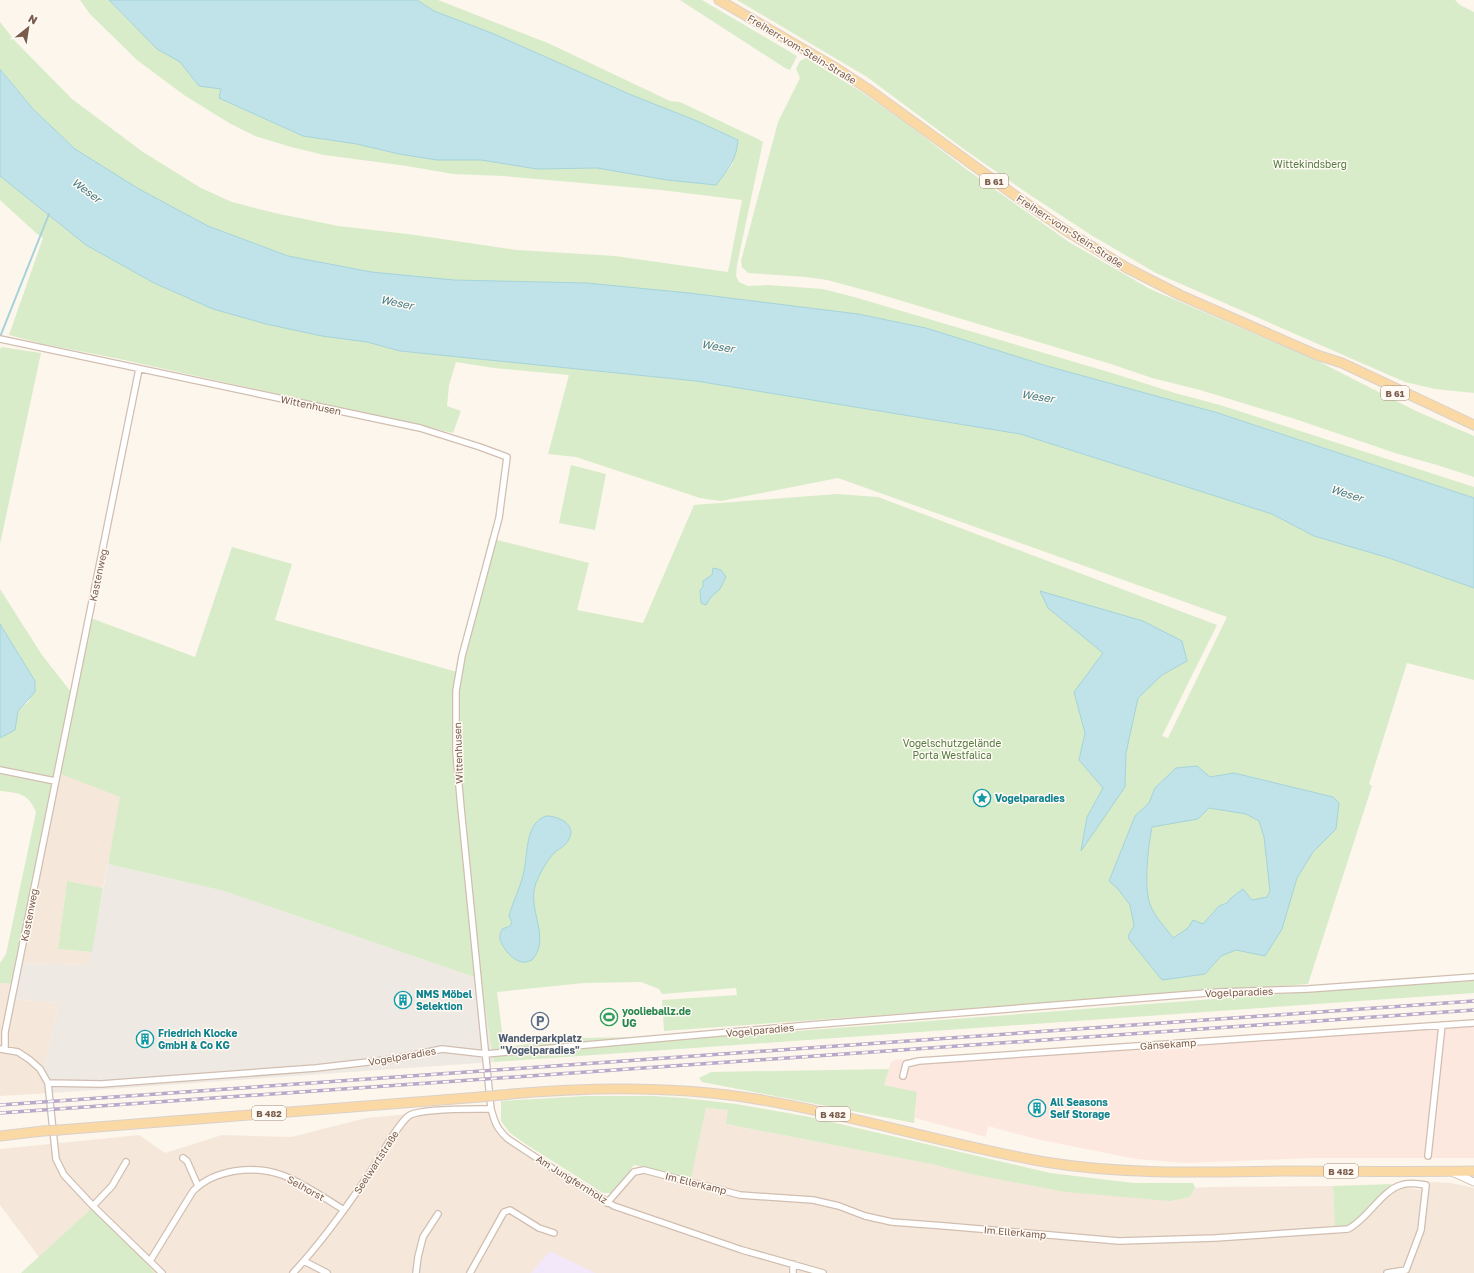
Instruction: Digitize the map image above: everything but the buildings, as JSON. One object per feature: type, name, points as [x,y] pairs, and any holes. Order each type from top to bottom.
[{"type":"main road","name":"Freiherr-vom-Stein-Straße","points":[[719,0],[829,64],[868,89],[1022,201],[1127,268],[1180,295],[1317,355],[1427,409],[1474,429]]},
{"type":"main road","name":"Freiherr-vom-Stein-Straße","points":[[1317,355],[1342,363],[1474,425]]},
{"type":"main road","name":"B 482","points":[[0,1136],[42,1131],[480,1097],[552,1090],[603,1088],[696,1091],[754,1098],[817,1110],[1045,1162],[1089,1168],[1133,1171],[1474,1172]]},
{"type":"street","name":"Wittenhusen","points":[[1,340],[420,428],[507,457],[499,518],[462,656],[456,691],[456,752],[460,808],[486,1054]]},
{"type":"street","name":"Kastenweg","points":[[2,1049],[139,369]]},
{"type":"street","points":[[0,770],[55,781]]},
{"type":"street","name":"Vogelparadies","points":[[48,1083],[101,1084],[316,1068],[394,1059],[442,1049],[486,1054],[809,1025],[1219,992],[1308,989],[1474,977]]},
{"type":"street","name":"Gänsekamp","points":[[903,1076],[906,1064],[919,1061],[1474,1023]]},
{"type":"street","points":[[1428,1156],[1442,1025]]},
{"type":"street","points":[[2,1049],[18,1052],[30,1060],[40,1069],[48,1083],[56,1159],[64,1175],[93,1206],[162,1273]]},
{"type":"street","name":"Am Jungfernholz","points":[[486,1054],[491,1109],[499,1131],[508,1139],[607,1203],[742,1250],[823,1273]]},
{"type":"street","name":"Seelwartstraße","points":[[293,1273],[344,1210],[368,1176],[403,1120],[417,1113],[466,1109],[491,1109]]},
{"type":"street","points":[[183,1158],[187,1161],[198,1186]]},
{"type":"street","points":[[93,1206],[112,1186],[126,1162]]},
{"type":"street","name":"Selhorst","points":[[150,1261],[188,1198],[198,1186],[223,1173],[238,1170],[270,1172],[294,1180],[344,1210]]},
{"type":"street","name":"Im Ellerkamp","points":[[607,1203],[634,1172],[644,1170],[740,1195],[824,1202],[864,1216],[892,1222],[1119,1241],[1215,1238],[1348,1229],[1356,1224],[1392,1189],[1401,1184],[1410,1183],[1426,1185],[1421,1230],[1406,1272]]},
{"type":"street","points":[[1452,1172],[1474,1182]]},
{"type":"street","points":[[470,1273],[504,1212],[510,1210],[539,1228],[554,1233]]},
{"type":"street","points":[[416,1273],[423,1237],[438,1214]]},
{"type":"street","points":[[304,1261],[327,1273]]},
{"type":"street","points":[[793,1264],[793,1273]]},
{"type":"street","points":[[1387,1273],[1406,1272]]},
{"type":"shaded area","points":[[56,771],[121,797],[103,888],[67,881],[58,949],[92,952],[89,965],[17,963]]},
{"type":"shaded area","points":[[108,864],[224,891],[480,979],[494,1062],[51,1093],[50,1081],[44,1067],[59,1003],[10,999],[17,963],[89,965]]},
{"type":"shaded area","points":[[0,983],[13,984],[10,999],[59,1003],[44,1067],[50,1081],[51,1093],[0,1096]]},
{"type":"shaded area","points":[[1474,1020],[1474,1158],[1312,1158],[1187,1163],[1136,1159],[1036,1139],[988,1126],[986,1137],[915,1118],[917,1093],[884,1085],[891,1062],[895,1060]]},
{"type":"shaded area","points":[[488,1107],[490,1118],[495,1129],[503,1137],[607,1203],[630,1178],[638,1173],[646,1171],[689,1184],[706,1108],[729,1110],[726,1124],[947,1167],[1190,1197],[1195,1188],[1333,1186],[1336,1234],[1349,1233],[1394,1191],[1402,1187],[1422,1190],[1431,1182],[1451,1183],[1474,1188],[1474,1273],[155,1273],[94,1206],[39,1257],[0,1205],[0,1149],[139,1135],[165,1153],[222,1135],[291,1137],[366,1118]]},
{"type":"shaded area","points":[[550,1251],[595,1273],[531,1273]]},
{"type":"green space","points":[[80,0],[109,0],[157,49],[180,62],[199,86],[221,89],[220,98],[303,136],[357,144],[399,154],[437,160],[481,160],[537,169],[597,168],[667,180],[716,185],[732,165],[738,140],[697,121],[629,94],[494,34],[434,11],[417,0],[438,0],[550,44],[670,101],[680,102],[763,142],[737,265],[736,276],[739,282],[748,286],[768,285],[823,289],[854,297],[1175,393],[1220,405],[1474,487],[1474,498],[1218,413],[1047,366],[926,328],[858,314],[587,283],[454,280],[371,272],[288,256],[208,226],[139,189],[75,149],[33,109],[0,68],[0,22],[16,42],[72,99],[143,152],[201,188],[232,202],[275,213],[338,226],[408,234],[517,250],[615,256],[728,272],[742,200],[661,190],[503,176],[453,174],[407,166],[324,155],[291,147],[255,136],[229,123],[184,95],[137,60],[90,14]]},
{"type":"green space","points":[[680,0],[702,0],[797,56],[790,70],[785,68]]},
{"type":"green space","name":"Wittekindsberg","points":[[737,0],[1455,0],[1460,5],[1474,12],[1474,393],[1435,389],[1405,382],[1156,273],[1091,235],[1027,193],[965,150],[867,77]]},
{"type":"green space","points":[[806,58],[860,91],[1069,242],[1150,289],[1316,360],[1416,411],[1474,436],[1474,477],[1398,454],[1295,419],[1200,390],[1152,378],[1111,364],[879,294],[827,280],[748,273],[742,267],[741,261],[778,122],[800,78],[796,69],[800,61]]},
{"type":"green space","name":"Vogelschutzgelände Porta Westfalica","points":[[0,176],[86,245],[154,283],[213,309],[367,342],[400,351],[696,381],[1020,434],[1272,514],[1314,536],[1389,558],[1474,588],[1474,680],[1407,663],[1369,784],[1372,786],[1308,984],[664,1031],[662,1000],[737,995],[736,988],[662,994],[659,989],[641,982],[584,983],[497,992],[504,1047],[580,1038],[747,1035],[1436,982],[1474,981],[1474,993],[494,1062],[480,979],[224,891],[108,864],[120,797],[56,772],[13,984],[0,983],[0,963],[6,954],[36,812],[30,801],[22,795],[13,792],[0,791],[0,738],[14,730],[18,711],[29,701],[35,681],[0,624],[0,589],[42,655],[71,692],[88,617],[195,657],[232,547],[292,564],[275,620],[457,672],[489,538],[589,563],[577,610],[643,623],[694,505],[837,494],[878,497],[1217,625],[1162,736],[1168,738],[1227,617],[838,478],[721,501],[700,498],[576,457],[548,454],[569,375],[494,368],[456,362],[449,385],[447,406],[461,411],[453,433],[115,358],[43,344],[9,335],[43,238],[0,200]]},
{"type":"green space","points":[[1,347],[41,353],[0,544],[0,350]]},
{"type":"green space","points":[[571,465],[606,474],[595,530],[559,523]]},
{"type":"green space","points":[[67,881],[103,888],[92,952],[58,949]]},
{"type":"green space","points":[[889,1069],[884,1085],[917,1092],[914,1123],[702,1082],[699,1078],[711,1072]]},
{"type":"green space","points":[[587,1096],[652,1096],[736,1104],[810,1117],[1050,1173],[1134,1183],[1193,1183],[1195,1188],[1190,1197],[1170,1201],[1066,1192],[726,1124],[728,1110],[706,1108],[691,1178],[634,1165],[612,1193],[603,1193],[510,1133],[501,1121],[501,1101]]},
{"type":"green space","points":[[1392,1184],[1354,1222],[1345,1227],[1335,1228],[1333,1186]]},
{"type":"green space","points":[[94,1206],[155,1273],[21,1273]]},
{"type":"water","points":[[109,0],[417,0],[434,11],[494,34],[629,94],[697,121],[738,140],[736,153],[731,164],[716,185],[667,180],[597,168],[537,169],[481,160],[437,160],[399,154],[357,144],[303,136],[219,98],[221,89],[199,86],[180,62],[157,49]]},
{"type":"water","name":"Weser","points":[[0,69],[33,109],[75,149],[139,189],[208,226],[288,256],[371,272],[454,280],[587,283],[689,293],[858,314],[926,328],[1047,366],[1218,413],[1474,498],[1474,588],[1389,558],[1314,536],[1272,514],[1020,434],[696,381],[400,351],[367,342],[322,336],[266,324],[213,309],[154,283],[86,245],[0,176]]},
{"type":"water","points":[[713,568],[721,570],[726,577],[720,589],[711,597],[706,605],[701,603],[700,590],[703,587],[703,581],[712,575]]},
{"type":"water","points":[[1040,591],[1143,621],[1182,641],[1187,661],[1162,675],[1138,698],[1126,753],[1125,787],[1081,851],[1087,817],[1103,788],[1079,760],[1085,733],[1074,692],[1103,653],[1048,608]]},
{"type":"water","points":[[0,624],[35,681],[35,692],[18,711],[15,730],[0,738]]},
{"type":"water","points":[[1197,766],[1210,777],[1234,773],[1333,797],[1339,803],[1336,829],[1313,852],[1297,878],[1282,929],[1265,956],[1236,950],[1221,956],[1205,974],[1162,980],[1129,939],[1128,936],[1134,926],[1130,905],[1118,889],[1109,881],[1135,816],[1149,803],[1155,788],[1176,768]],"holes":[[[1209,808],[1246,814],[1259,821],[1264,837],[1270,891],[1267,897],[1252,900],[1243,889],[1227,903],[1219,906],[1203,924],[1193,920],[1188,928],[1173,938],[1151,907],[1147,890],[1147,868],[1152,827],[1198,819]]]},
{"type":"water","points":[[546,816],[561,819],[568,825],[571,834],[566,844],[548,860],[536,883],[534,903],[540,942],[538,951],[532,960],[523,962],[516,960],[507,952],[502,945],[500,936],[502,929],[510,926],[512,922],[509,916],[523,877],[531,832],[534,825]]},
{"type":"waterway","points":[[0,337],[49,214]]},
{"type":"railway","points":[[0,1105],[1474,1001]]},
{"type":"railway","points":[[0,1113],[1474,1010]]},
{"type":"place","name":"Vogelparadies","points":[[982,798]]},
{"type":"place","name":"NMS Möbel Selektion","points":[[403,1000]]},
{"type":"place","name":"yoolieballz.de UG","points":[[609,1017]]},
{"type":"place","name":"Wanderparkplatz \"Vogelparadies\"","points":[[540,1021]]},
{"type":"place","name":"Friedrich Klocke GmbH & Co KG","points":[[145,1039]]},
{"type":"place","name":"All Seasons Self Storage","points":[[1037,1108]]}]
